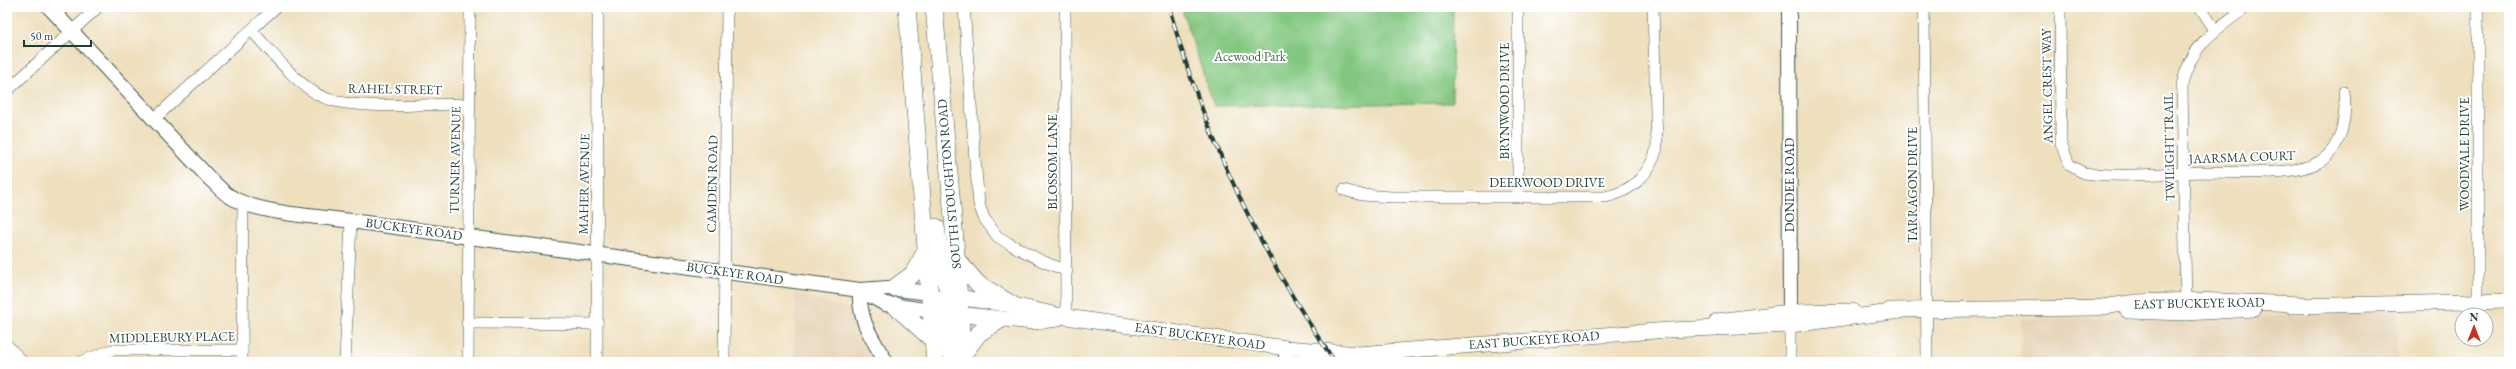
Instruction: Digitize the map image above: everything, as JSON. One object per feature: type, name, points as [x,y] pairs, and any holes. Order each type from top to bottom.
[{"type":"main road","name":"SOUTH STOUGHTON ROAD","points":[[907,7],[930,293],[937,311],[934,341],[935,362]]},
{"type":"main road","name":"SOUTH STOUGHTON ROAD","points":[[934,7],[956,259],[954,296]]},
{"type":"main road","points":[[912,69],[929,162],[939,249],[960,315],[960,359]]},
{"type":"main road","points":[[894,288],[913,274],[927,249]]},
{"type":"main road","points":[[956,259],[978,284],[1013,305]]},
{"type":"main road","name":"EAST BUCKEYE ROAD","points":[[930,293],[1013,305],[1066,317],[1286,355],[1359,354],[1668,330],[1747,329],[1790,319],[1900,311],[2095,308],[2137,302],[2186,307],[2263,301],[2302,304],[2509,301]]},
{"type":"main road","points":[[895,306],[934,341]]},
{"type":"main road","points":[[937,311],[960,359]]},
{"type":"main road","name":"EAST BUCKEYE ROAD","points":[[937,311],[1000,320],[1032,322],[1066,317]]},
{"type":"main road","points":[[960,359],[979,333],[1000,320]]},
{"type":"street","name":"BUCKEYE ROAD","points":[[49,7],[216,184],[231,197],[242,202],[277,210],[351,221],[860,290],[894,288],[930,293]]},
{"type":"street","points":[[7,91],[98,7]]},
{"type":"street","points":[[154,119],[276,7]]},
{"type":"street","name":"TURNER AVENUE","points":[[468,362],[467,323],[470,7]]},
{"type":"street","name":"MAHER AVENUE","points":[[597,362],[598,7]]},
{"type":"street","name":"CAMDEN ROAD","points":[[724,362],[727,7]]},
{"type":"street","points":[[964,7],[979,204],[984,218],[997,236],[1008,243],[1042,261],[1067,270]]},
{"type":"street","name":"BLOSSOM LANE","points":[[1065,7],[1066,317]]},
{"type":"street","name":"BRYNWOOD DRIVE","points":[[1518,7],[1518,196]]},
{"type":"street","name":"DEERWOOD DRIVE","points":[[1344,190],[1362,195],[1392,197],[1605,197],[1627,189],[1644,175],[1657,148],[1653,7]]},
{"type":"street","name":"DONDEE ROAD","points":[[1789,7],[1790,362]]},
{"type":"street","name":"TARRAGON DRIVE","points":[[1924,7],[1927,362]]},
{"type":"street","name":"ANGEL CREST WAY","points":[[2060,7],[2061,143],[2068,164]]},
{"type":"street","points":[[2200,7],[2215,30]]},
{"type":"street","name":"TWILIGHT TRAIL","points":[[2186,307],[2182,173],[2182,85],[2185,71],[2193,54],[2215,30],[2247,7]]},
{"type":"street","name":"WOODVALE DRIVE","points":[[2478,7],[2478,301]]},
{"type":"street","name":"RAHEL STREET","points":[[251,30],[292,74],[324,98],[361,104],[470,104]]},
{"type":"street","name":"JAARSMA COURT","points":[[2068,164],[2084,173],[2097,175],[2295,170],[2320,162],[2332,151],[2339,137],[2346,107],[2344,92]]},
{"type":"street","points":[[242,202],[242,362]]},
{"type":"street","points":[[345,362],[351,221]]},
{"type":"street","name":"BUCKEYE ROAD","points":[[860,290],[884,304],[937,311]]},
{"type":"street","points":[[860,290],[860,308],[864,322],[886,362]]},
{"type":"street","points":[[467,323],[597,324]]},
{"type":"street","points":[[7,345],[23,362]]},
{"type":"street","name":"MIDDLEBURY PLACE","points":[[80,362],[112,350],[242,350]]},
{"type":"shaded area","points":[[795,294],[849,309],[858,332],[878,362],[795,362]]},
{"type":"shaded area","points":[[2397,312],[2397,362],[2021,362],[2021,319],[2209,318]]},
{"type":"shaded area","points":[[1286,348],[1309,350],[1318,362],[1286,362]]},
{"type":"green space","name":"Acewood Park","points":[[1181,7],[1453,7],[1452,103],[1214,106]]},
{"type":"railway","points":[[1169,7],[1199,101],[1237,192],[1282,279],[1335,362]]}]
